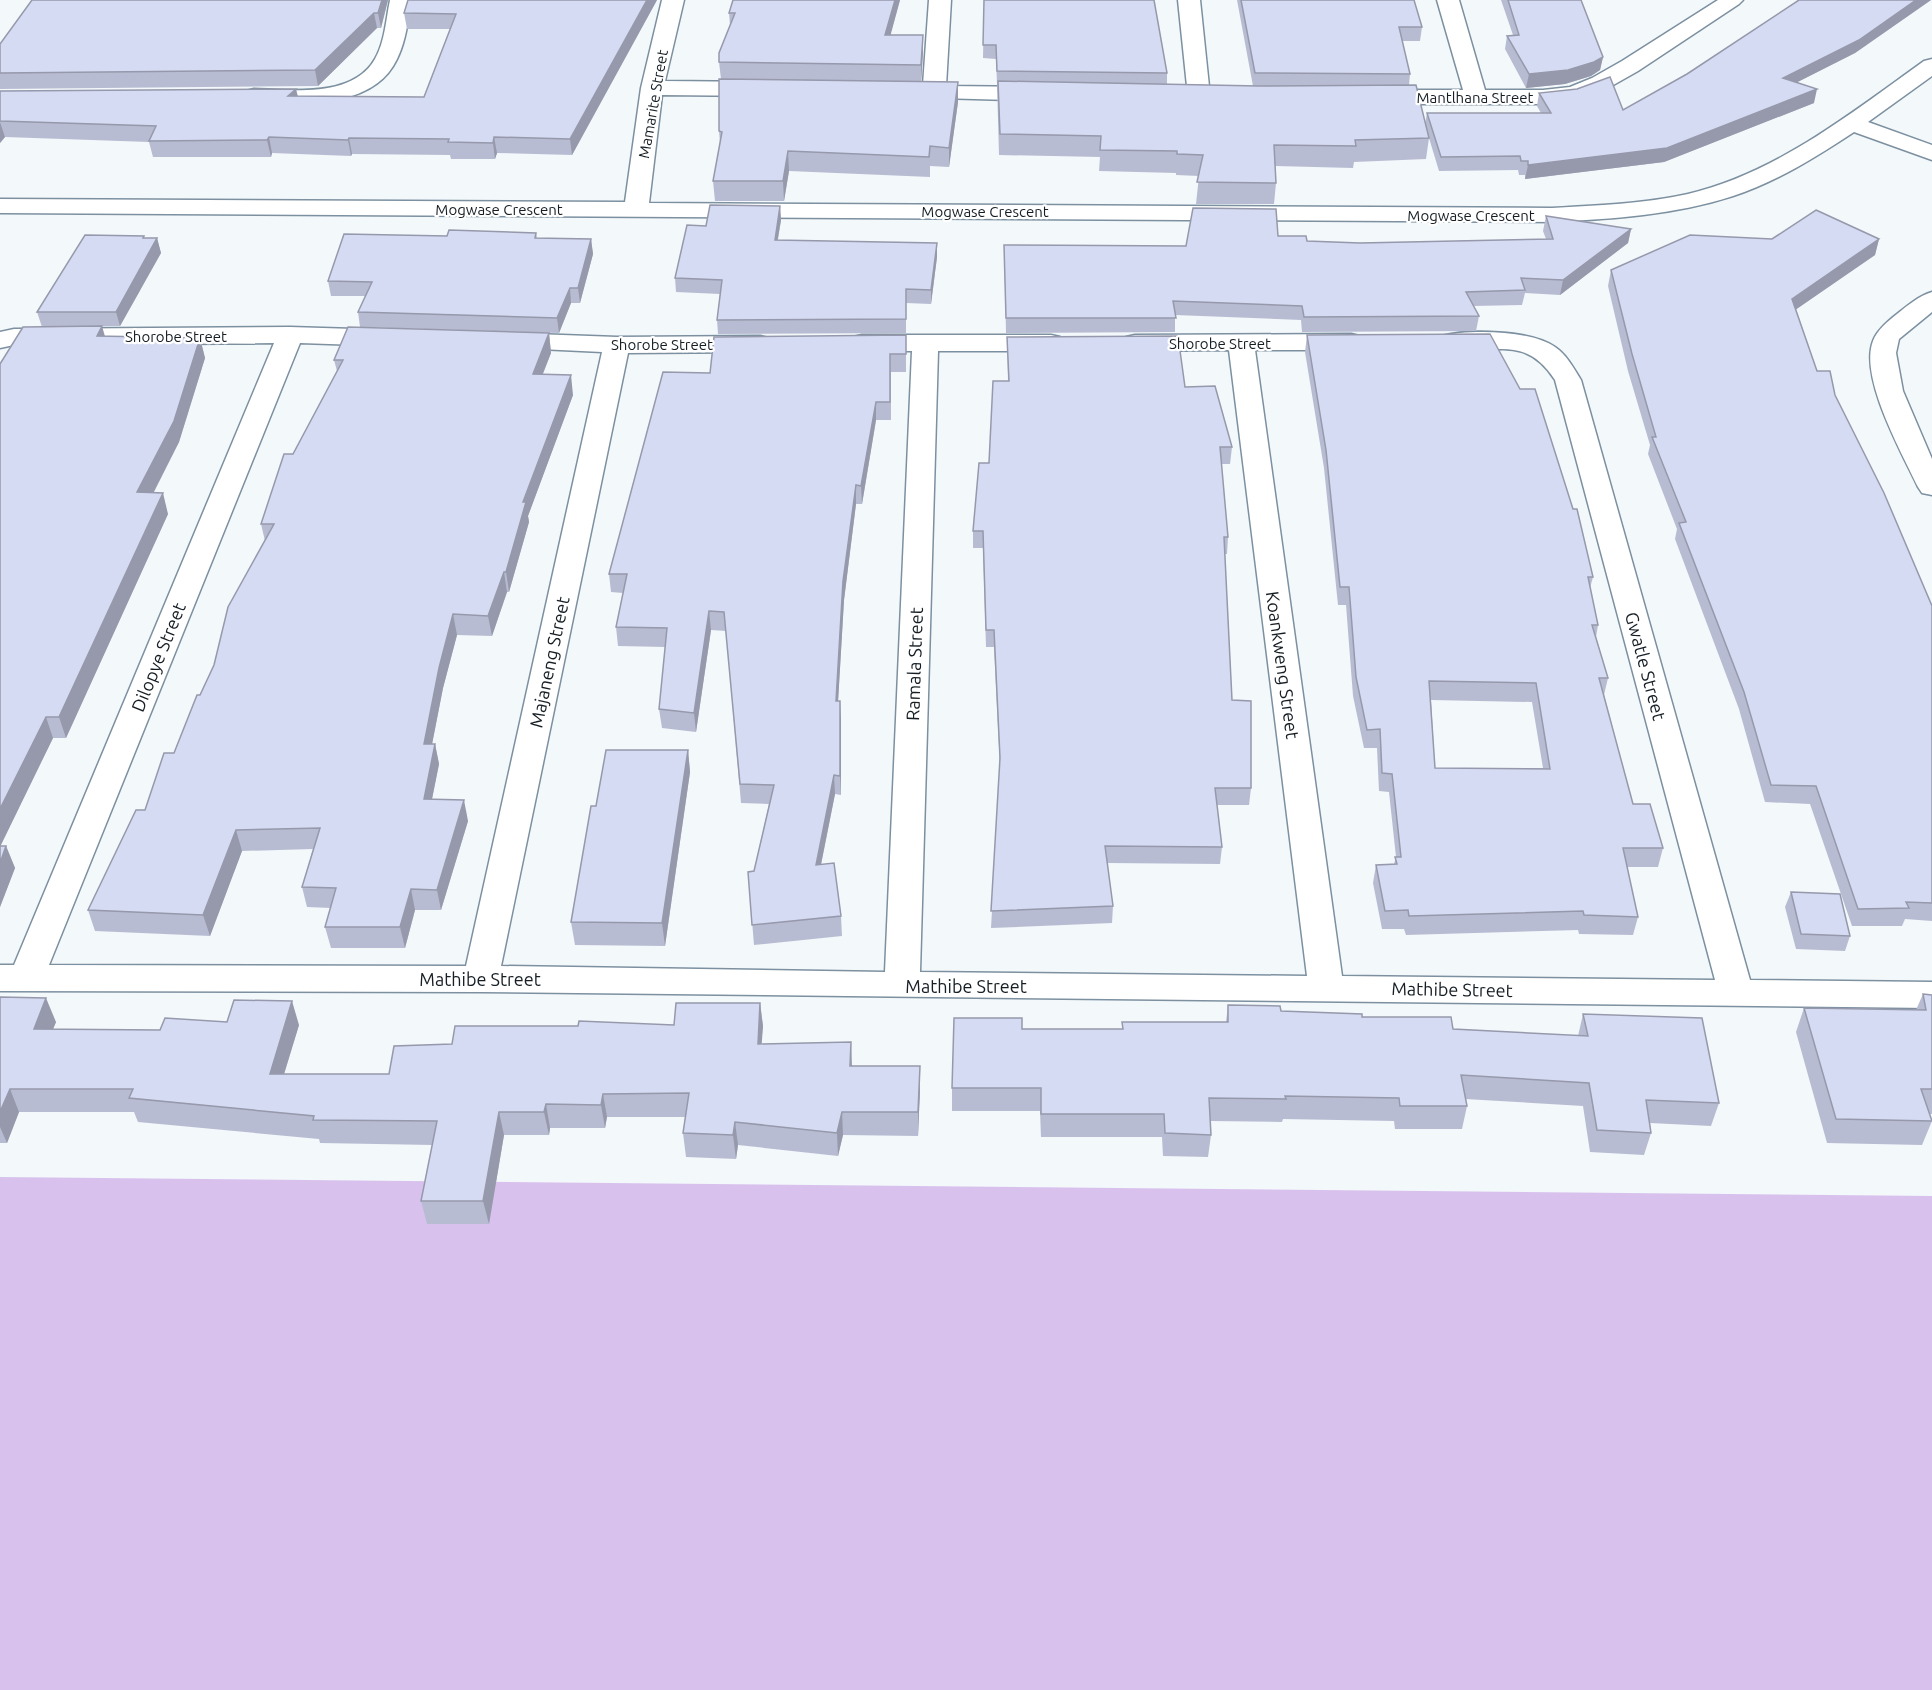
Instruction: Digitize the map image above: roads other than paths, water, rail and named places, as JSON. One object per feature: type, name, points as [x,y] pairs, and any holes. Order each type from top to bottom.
[{"type":"street","points":[[231,96],[325,95],[355,87],[374,75],[385,61],[401,0]]},
{"type":"street","name":"Mamarite Street","points":[[636,209],[652,87],[673,0]]},
{"type":"street","points":[[934,92],[940,0]]},
{"type":"street","points":[[1189,0],[1198,96]]},
{"type":"street","points":[[1448,0],[1476,97]]},
{"type":"street","name":"Mantlhana Street","points":[[1349,96],[1543,97],[1574,93],[1600,83],[1732,0]]},
{"type":"street","name":"Mogwase Crescent","points":[[0,206],[1540,215],[1634,210],[1694,200],[1749,183],[1818,146],[1932,66]]},
{"type":"street","points":[[652,87],[782,90]]},
{"type":"street","points":[[887,91],[1061,94]]},
{"type":"street","points":[[1176,95],[1222,96]]},
{"type":"street","points":[[1850,123],[1932,153]]},
{"type":"street","points":[[1932,300],[1907,319],[1886,340],[1882,363],[1890,395],[1932,487]]},
{"type":"street","name":"Shorobe Street","points":[[0,340],[14,337],[290,335],[406,339]]},
{"type":"street","name":"Dilopye Street","points":[[13,978],[290,335]]},
{"type":"street","name":"Shorobe Street","points":[[477,341],[617,345],[783,344]]},
{"type":"street","name":"Gwatle Street","points":[[1430,342],[1489,341],[1540,349],[1556,361],[1568,380],[1736,992]]},
{"type":"street","name":"Ramala Street","points":[[902,985],[925,342]]},
{"type":"street","name":"Shorobe Street","points":[[1112,343],[1371,342]]},
{"type":"street","points":[[842,343],[1077,343]]},
{"type":"street","name":"Koankweng Street","points":[[1241,343],[1326,988]]},
{"type":"street","name":"Majaneng Street","points":[[482,979],[617,345]]},
{"type":"street","name":"Mathibe Street","points":[[13,978],[482,979],[1932,995]]}]
